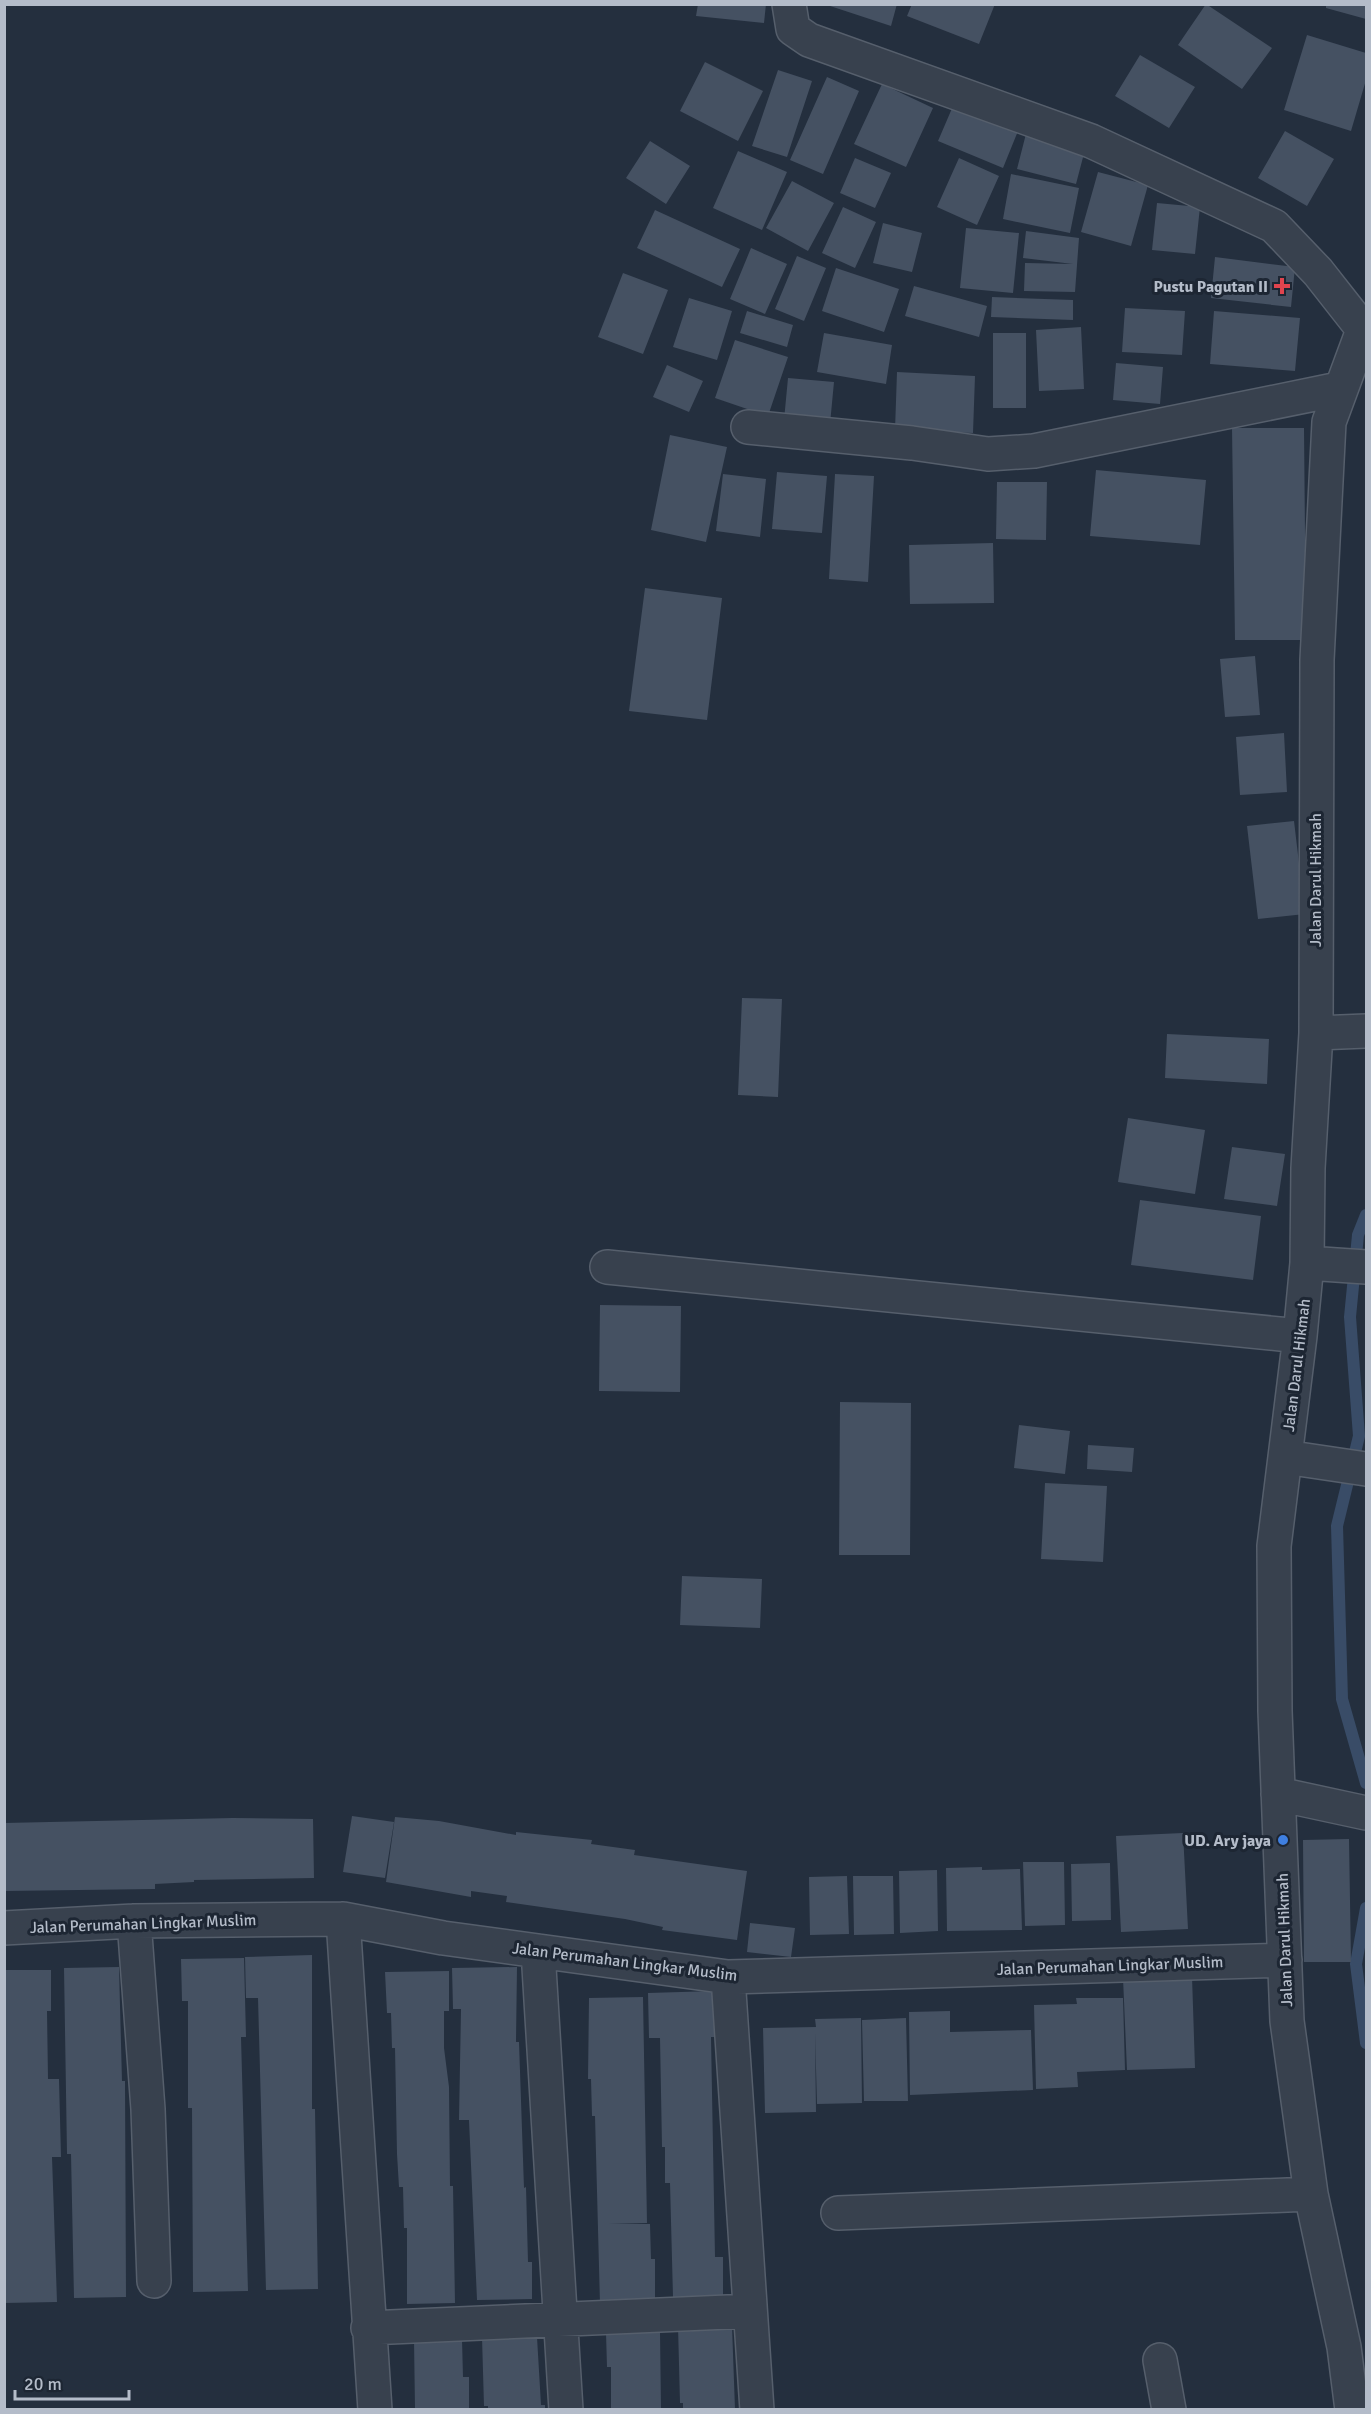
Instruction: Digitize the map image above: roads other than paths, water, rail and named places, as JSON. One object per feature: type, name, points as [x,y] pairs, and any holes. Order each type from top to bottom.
[{"type":"street","points":[[789,4],[793,29],[808,40],[1091,141],[1274,226],[1364,325]]},
{"type":"street","name":"Jalan Darul Hikmah","points":[[1352,2409],[1344,2347],[1311,2194],[1287,2021],[1278,1794],[1274,1546],[1300,1336],[1337,1265],[1308,1168],[1316,1033],[1317,660],[1329,422],[1364,325]]},
{"type":"street","points":[[748,427],[988,453],[1034,451],[1339,389]]},
{"type":"street","points":[[1316,1033],[1366,1031]]},
{"type":"street","points":[[607,1267],[1300,1336]]},
{"type":"street","points":[[1285,1457],[1366,1469]]},
{"type":"street","points":[[1278,1794],[1363,1813]]},
{"type":"street","points":[[344,1919],[375,2409]]},
{"type":"street","name":"Jalan Perumahan Lingkar Muslim","points":[[4,1928],[134,1921],[344,1919],[443,1938],[728,1977],[1285,1960]]},
{"type":"street","points":[[134,1921],[148,2109],[154,2281]]},
{"type":"street","points":[[538,1951],[566,2409]]},
{"type":"street","points":[[728,1977],[757,2409]]},
{"type":"street","points":[[838,2213],[1311,2194]]},
{"type":"street","points":[[369,2328],[750,2311]]},
{"type":"street","points":[[1160,2360],[1169,2409]]},
{"type":"waterway","points":[[1366,1215],[1358,1235],[1350,1317],[1359,1436],[1337,1526],[1342,1699],[1366,1783]]},
{"type":"waterway","points":[[1366,1908],[1356,1964],[1366,2043]]},
{"type":"place","name":"Pustu Pagutan II","points":[[1282,286]]},
{"type":"place","name":"UD. Ary jaya","points":[[1283,1840]]}]
